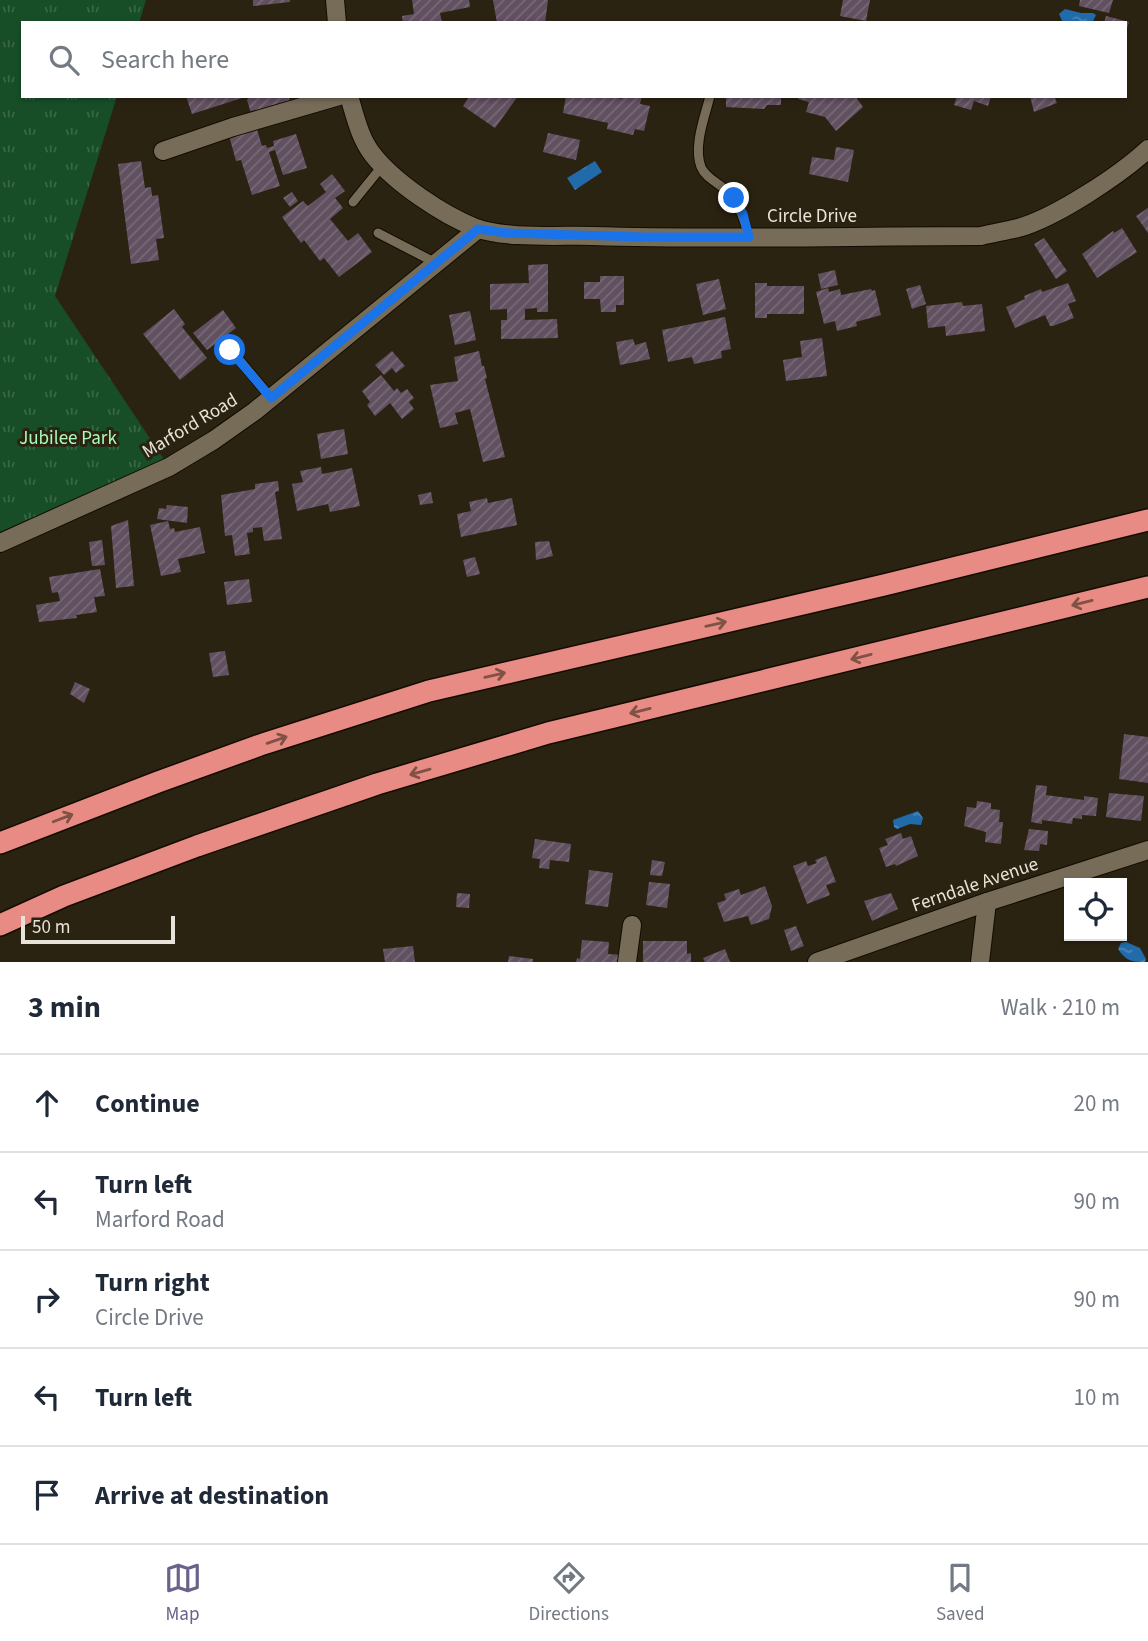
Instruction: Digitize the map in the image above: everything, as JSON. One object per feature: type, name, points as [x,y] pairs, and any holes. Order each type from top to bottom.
[{"type":"highway","points":[[0,844],[146,786],[263,744],[429,691],[884,585],[1148,520]]},
{"type":"highway","points":[[0,925],[64,896],[197,846],[377,784],[548,733],[1148,587]]},
{"type":"street","points":[[335,0],[337,21]]},
{"type":"street","points":[[163,151],[332,98]]},
{"type":"street","name":"Circle Drive","points":[[350,98],[362,136],[372,155],[410,190],[441,211],[478,229],[507,233],[749,237],[981,236],[1020,228],[1050,216],[1133,163],[1148,149]]},
{"type":"street","name":"Marford Road","points":[[0,543],[169,467],[214,440],[271,398],[478,229]]},
{"type":"street","name":"Ferndale Avenue","points":[[817,962],[987,902],[1148,850]]},
{"type":"street","points":[[980,962],[987,902]]},
{"type":"street","points":[[627,962],[632,925]]},
{"type":"lane","points":[[710,98],[699,149],[700,166],[734,198],[743,214],[749,237]]},
{"type":"lane","points":[[354,202],[383,165]]},
{"type":"lane","points":[[378,233],[436,263]]},
{"type":"lane","points":[[230,350],[271,398]]},
{"type":"green space","name":"Jubilee Park","points":[[0,0],[146,0],[140,21],[21,21],[21,98],[116,98],[55,296],[169,467],[0,543]]},
{"type":"water","points":[[1065,9],[1096,15],[1093,21],[1062,21],[1059,14]]},
{"type":"water","points":[[595,161],[602,172],[575,190],[567,178]]},
{"type":"water","points":[[918,811],[923,818],[921,825],[910,824],[897,829],[894,827],[893,820]]},
{"type":"water","points":[[1126,942],[1140,948],[1145,962],[1133,961],[1124,956],[1118,949],[1121,943]]},
{"type":"building","points":[[253,0],[290,0],[290,2],[253,6]]},
{"type":"building","points":[[412,0],[469,0],[470,7],[440,13],[442,21],[403,21],[402,16],[414,14]]},
{"type":"building","points":[[493,0],[548,0],[545,21],[497,21]]},
{"type":"building","points":[[843,0],[870,0],[866,21],[840,16]]},
{"type":"building","points":[[1080,0],[1113,0],[1109,13],[1079,6]]},
{"type":"building","points":[[1106,16],[1125,21],[1105,21]]},
{"type":"building","points":[[187,98],[242,98],[192,114]]},
{"type":"building","points":[[289,98],[290,101],[251,113],[247,100]]},
{"type":"building","points":[[469,98],[517,98],[495,128],[463,106]]},
{"type":"building","points":[[566,98],[642,98],[640,104],[650,106],[644,131],[635,129],[633,135],[607,129],[608,123],[563,113]]},
{"type":"building","points":[[726,98],[781,98],[781,105],[767,105],[764,109],[726,107]]},
{"type":"building","points":[[856,98],[863,107],[836,131],[825,117],[806,112],[809,102],[798,99]]},
{"type":"building","points":[[956,98],[990,98],[988,106],[974,101],[971,110],[954,105]]},
{"type":"building","points":[[1030,98],[1055,98],[1057,103],[1034,112]]},
{"type":"building","points":[[255,123],[262,146],[266,145],[267,148],[274,146],[273,141],[296,134],[307,168],[283,175],[275,150],[269,152],[280,186],[252,195],[241,160],[236,161],[228,132]]},
{"type":"building","points":[[548,133],[580,140],[576,160],[543,152]]},
{"type":"building","points":[[836,147],[854,150],[848,182],[809,174],[812,157],[834,160]]},
{"type":"building","points":[[141,161],[145,188],[151,187],[152,196],[158,195],[164,238],[156,239],[159,260],[131,264],[118,164]]},
{"type":"building","points":[[332,174],[345,191],[335,198],[343,208],[330,219],[348,241],[358,233],[372,252],[339,277],[324,258],[320,261],[304,240],[301,243],[282,217],[303,201],[308,206],[326,192],[320,184]]},
{"type":"building","points":[[292,192],[298,201],[290,207],[283,198]]},
{"type":"building","points":[[1148,208],[1148,233],[1136,216]]},
{"type":"building","points":[[1122,228],[1137,252],[1097,278],[1082,254],[1113,231],[1114,233]]},
{"type":"building","points":[[1044,238],[1067,271],[1056,279],[1034,244]]},
{"type":"building","points":[[548,264],[548,312],[537,312],[537,308],[525,309],[525,320],[557,319],[558,338],[501,339],[501,320],[507,320],[507,309],[490,310],[490,284],[529,283],[528,265]]},
{"type":"building","points":[[835,270],[838,285],[821,289],[818,274]]},
{"type":"building","points":[[600,276],[624,276],[624,305],[616,305],[616,312],[601,312],[600,299],[584,299],[584,282],[600,282]]},
{"type":"building","points":[[719,279],[726,309],[703,315],[696,284]]},
{"type":"building","points":[[755,283],[767,283],[767,286],[804,286],[804,314],[767,314],[767,318],[755,318]]},
{"type":"building","points":[[1068,283],[1076,301],[1068,304],[1074,318],[1050,326],[1045,315],[1015,328],[1006,307],[1041,289],[1042,292]]},
{"type":"building","points":[[920,285],[926,304],[912,309],[906,289]]},
{"type":"building","points":[[828,288],[829,292],[840,289],[841,295],[875,290],[881,315],[856,322],[857,326],[837,331],[835,321],[824,324],[816,292]]},
{"type":"building","points":[[962,302],[963,306],[982,304],[985,331],[946,336],[945,326],[928,328],[926,306]]},
{"type":"building","points":[[174,309],[185,324],[182,327],[207,358],[180,380],[143,334]]},
{"type":"building","points":[[223,310],[236,328],[207,350],[193,333]]},
{"type":"building","points":[[470,311],[476,340],[455,345],[449,315]]},
{"type":"building","points":[[725,317],[731,349],[721,351],[722,358],[694,364],[692,357],[668,362],[662,330]]},
{"type":"building","points":[[822,338],[827,376],[786,381],[783,360],[802,357],[800,341]]},
{"type":"building","points":[[633,339],[635,345],[646,342],[650,359],[620,365],[616,342]]},
{"type":"building","points":[[392,351],[405,366],[396,373],[392,368],[384,375],[375,365]]},
{"type":"building","points":[[479,351],[505,457],[483,462],[470,409],[455,413],[458,424],[440,428],[430,385],[458,381],[454,357]]},
{"type":"building","points":[[381,375],[394,391],[397,388],[401,393],[407,389],[414,398],[409,402],[414,409],[402,419],[390,403],[375,416],[367,405],[370,402],[362,391]]},
{"type":"building","points":[[344,429],[348,454],[321,459],[317,434]]},
{"type":"building","points":[[321,467],[322,474],[352,468],[360,506],[330,512],[328,504],[297,511],[292,484],[303,482],[300,471]]},
{"type":"building","points":[[278,481],[279,491],[275,492],[282,539],[264,541],[262,527],[253,528],[253,532],[247,533],[250,554],[235,556],[232,535],[225,536],[221,495],[255,489],[255,484]]},
{"type":"building","points":[[431,492],[433,503],[420,505],[418,495]]},
{"type":"building","points":[[487,498],[488,503],[512,498],[517,525],[461,537],[457,514],[471,511],[469,502]]},
{"type":"building","points":[[167,505],[188,507],[187,523],[157,519],[159,508],[166,509]]},
{"type":"building","points":[[128,520],[134,586],[116,588],[111,526]]},
{"type":"building","points":[[168,521],[170,529],[174,528],[175,532],[200,527],[205,553],[178,559],[181,572],[161,576],[150,525]]},
{"type":"building","points":[[102,540],[105,565],[92,566],[89,542]]},
{"type":"building","points":[[549,541],[553,556],[536,560],[535,542]]},
{"type":"building","points":[[475,557],[480,574],[467,577],[463,560]]},
{"type":"building","points":[[100,569],[105,596],[94,597],[97,612],[76,615],[77,618],[39,622],[36,605],[60,601],[58,592],[52,593],[49,577]]},
{"type":"building","points":[[249,579],[252,602],[227,605],[224,582]]},
{"type":"building","points":[[225,651],[229,675],[213,677],[209,653]]},
{"type":"building","points":[[75,682],[90,689],[84,703],[70,694]]},
{"type":"building","points":[[1124,734],[1148,737],[1148,783],[1119,779]]},
{"type":"building","points":[[1036,785],[1047,786],[1046,795],[1084,800],[1084,796],[1098,798],[1096,816],[1082,815],[1082,819],[1073,818],[1072,824],[1042,820],[1042,824],[1031,822]]},
{"type":"building","points":[[1109,793],[1144,796],[1141,821],[1106,817]]},
{"type":"building","points":[[977,801],[991,803],[991,809],[1000,810],[999,822],[1003,822],[1001,844],[985,842],[986,832],[964,826],[967,807],[976,808]]},
{"type":"building","points":[[1029,829],[1048,831],[1047,845],[1040,844],[1039,851],[1024,850]]},
{"type":"building","points":[[901,833],[903,839],[911,836],[918,856],[896,866],[886,867],[879,848],[888,845],[885,839]]},
{"type":"building","points":[[535,839],[571,844],[569,862],[550,860],[549,869],[539,868],[540,859],[532,858]]},
{"type":"building","points":[[826,856],[836,882],[826,885],[830,895],[807,904],[793,866],[806,861],[808,866]]},
{"type":"building","points":[[652,860],[665,862],[662,876],[650,875]]},
{"type":"building","points":[[589,870],[613,873],[608,907],[585,904]]},
{"type":"building","points":[[649,882],[670,884],[667,908],[646,905]]},
{"type":"building","points":[[765,886],[772,906],[769,919],[751,925],[748,916],[724,922],[717,903],[726,900],[724,894],[739,889],[741,895]]},
{"type":"building","points":[[457,893],[470,894],[469,908],[456,907]]},
{"type":"building","points":[[891,893],[898,909],[872,921],[864,901]]},
{"type":"building","points":[[796,926],[804,946],[791,951],[784,930]]},
{"type":"building","points":[[582,940],[609,942],[608,954],[623,955],[622,962],[576,962],[577,958],[580,959]]},
{"type":"building","points":[[643,941],[687,941],[687,954],[691,953],[691,962],[643,962]]},
{"type":"building","points":[[413,946],[415,962],[385,962],[383,949]]},
{"type":"building","points":[[725,949],[730,962],[705,962],[703,958]]},
{"type":"building","points":[[509,956],[533,959],[533,962],[508,962]]},
{"type":"route","points":[[230,350],[271,398],[478,229],[507,233],[641,237],[749,237],[743,214],[734,198]]}]
